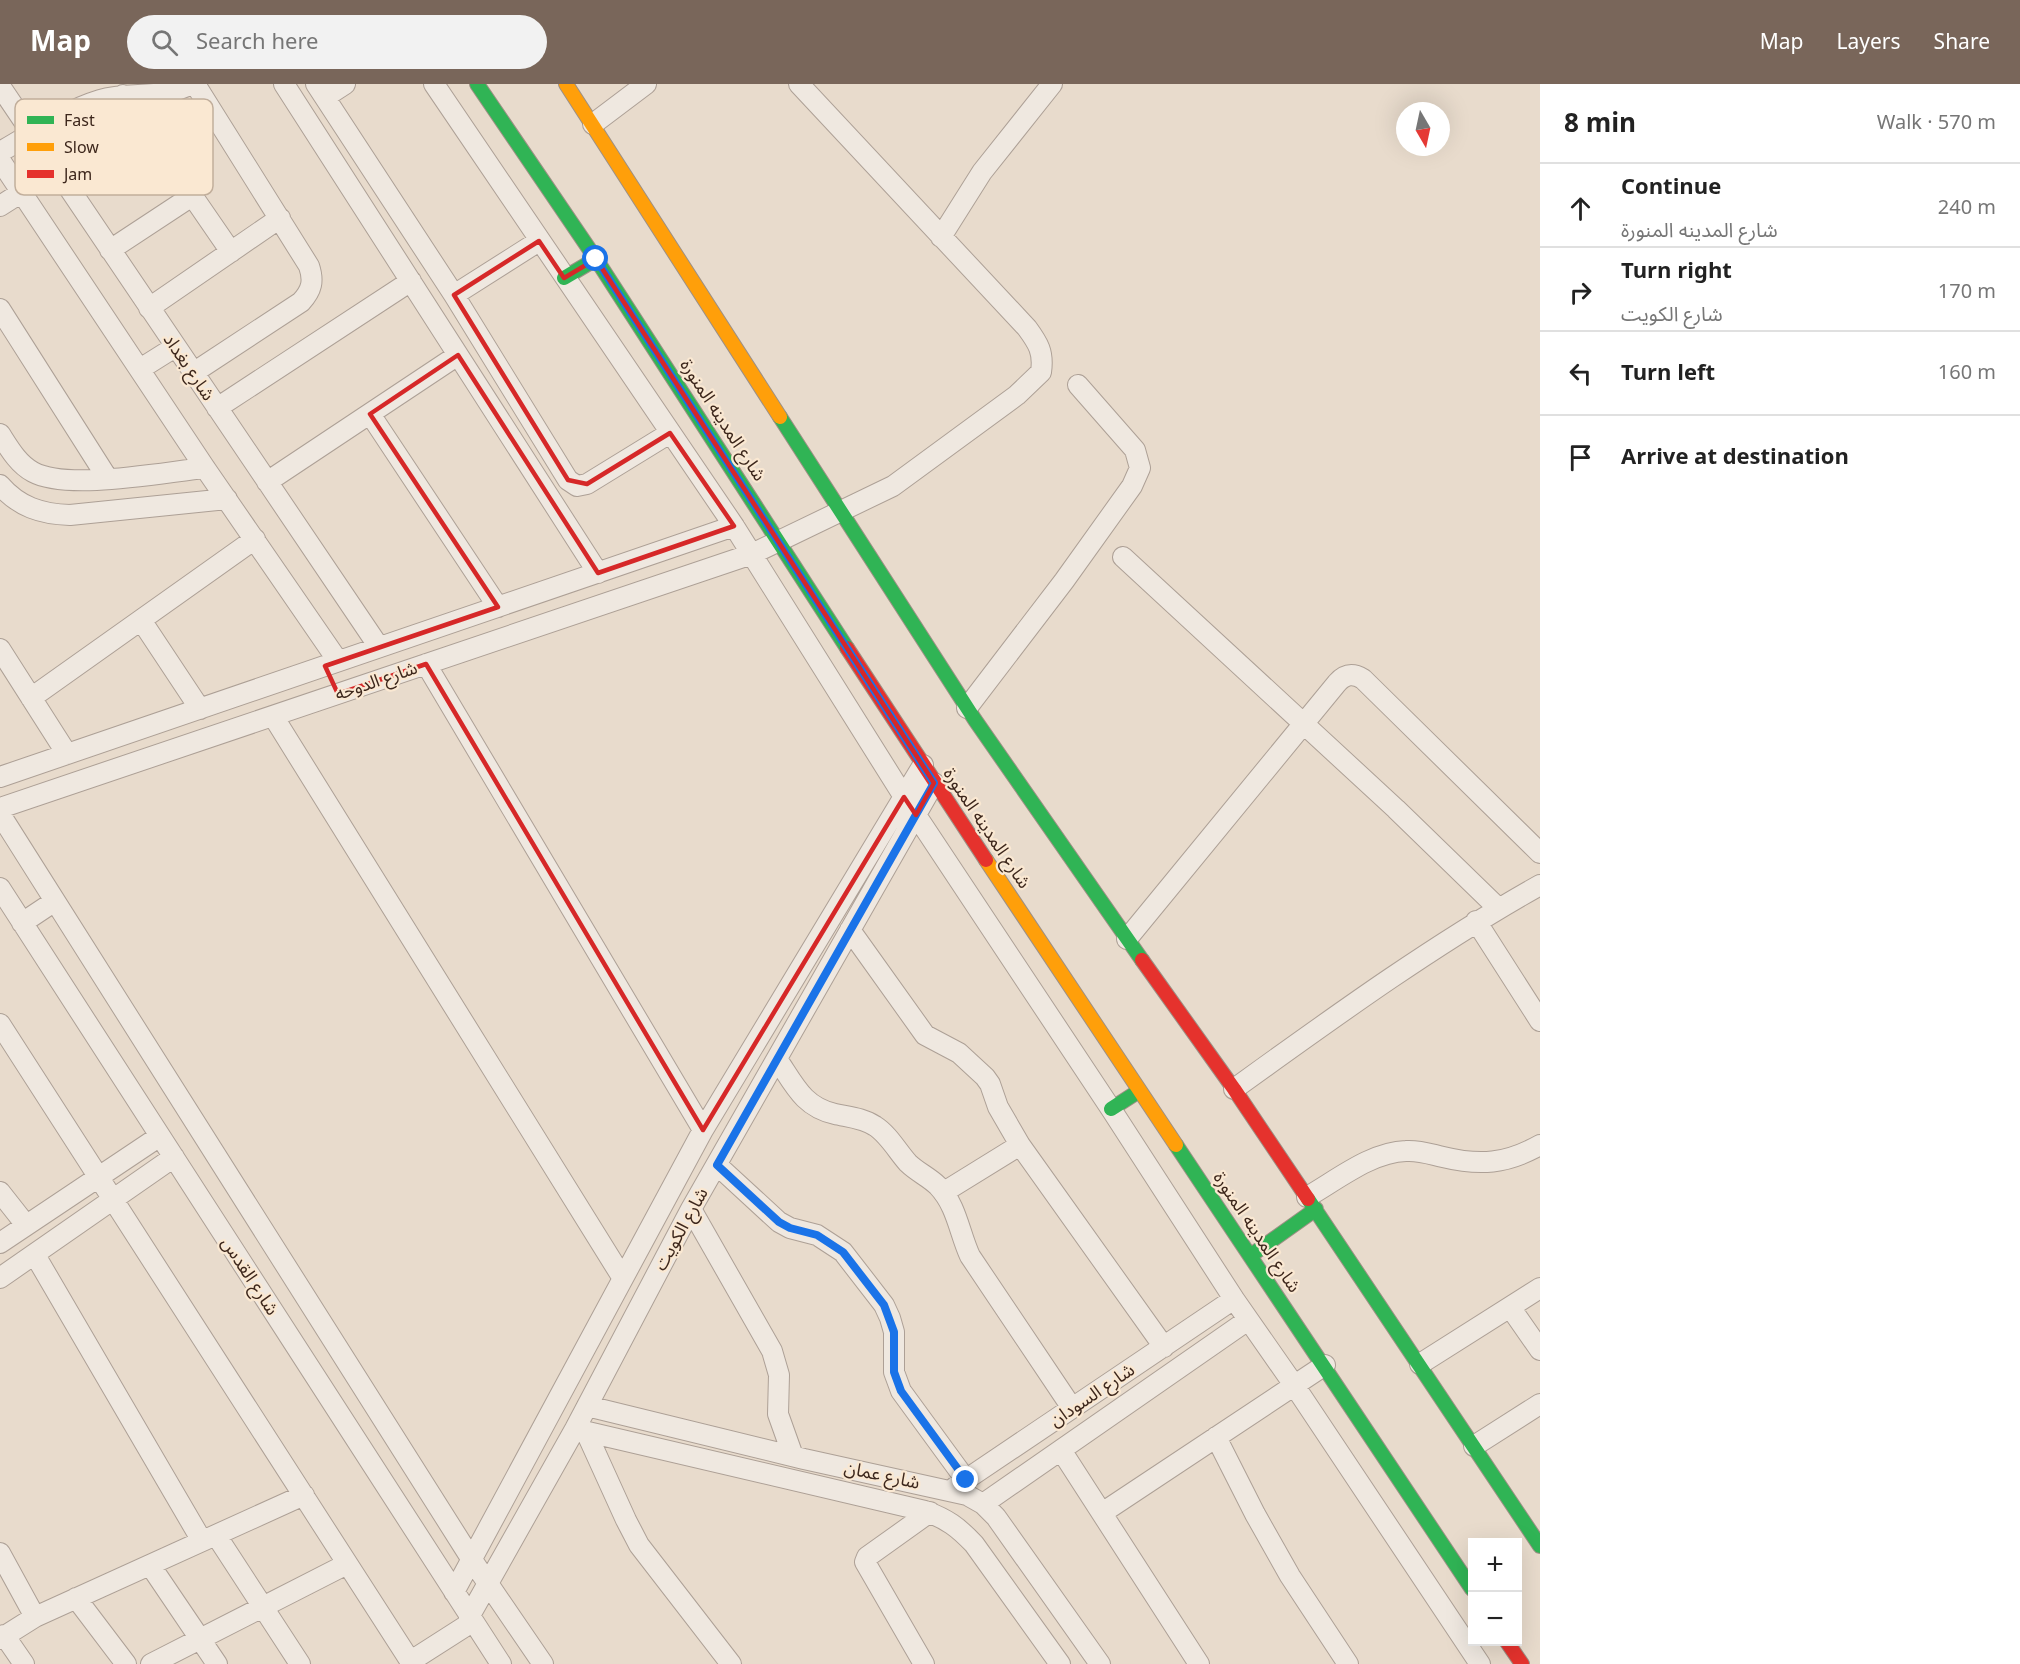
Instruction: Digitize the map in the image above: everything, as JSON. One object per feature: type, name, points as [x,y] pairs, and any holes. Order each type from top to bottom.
[{"type":"main road","points":[[480,89],[499,84]]},
{"type":"main road","points":[[566,84],[967,708],[1234,1089],[1474,1446],[1537,1534]]},
{"type":"main road","name":"شارع المدينه المنورة","points":[[480,89],[596,259],[934,783],[1468,1581]]},
{"type":"main road","points":[[564,278],[596,259]]},
{"type":"main road","points":[[1111,1109],[1139,1091]]},
{"type":"main road","points":[[1250,1256],[1311,1203]]},
{"type":"main road","points":[[1510,1646],[1522,1664]]},
{"type":"street","points":[[101,99],[123,95],[169,93],[193,84],[203,99]]},
{"type":"street","points":[[284,84],[598,573]]},
{"type":"street","points":[[345,84],[321,91],[454,295],[572,484],[582,486],[587,484],[670,433]]},
{"type":"street","points":[[434,84],[734,526],[904,797],[1234,1299],[1480,1664]]},
{"type":"street","points":[[593,124],[646,84]]},
{"type":"street","points":[[799,84],[941,237],[982,172],[1052,84]]},
{"type":"street","name":"شارع بغداد","points":[[0,86],[15,108]]},
{"type":"street","points":[[123,95],[126,99]]},
{"type":"street","points":[[193,373],[301,302],[308,295],[312,285],[309,266],[213,115]]},
{"type":"street","points":[[0,152],[15,144]]},
{"type":"street","points":[[0,160],[15,182]]},
{"type":"street","points":[[0,206],[17,195]]},
{"type":"street","points":[[24,195],[205,468],[255,539],[332,664],[338,694]]},
{"type":"street","name":"شارع بغداد","points":[[73,195],[379,648]]},
{"type":"street","points":[[110,250],[192,196],[231,252]]},
{"type":"street","points":[[149,308],[280,218]]},
{"type":"street","name":"شارع الدوحه","points":[[0,808],[752,554],[893,486],[1017,395],[1041,372],[1043,359],[1041,347],[1027,328],[941,237]]},
{"type":"street","points":[[454,295],[539,241]]},
{"type":"street","points":[[217,408],[411,281]]},
{"type":"street","points":[[0,309],[108,478]]},
{"type":"street","points":[[140,369],[175,347]]},
{"type":"street","points":[[267,482],[458,355]]},
{"type":"street","points":[[967,708],[1064,581],[1132,486],[1140,468],[1135,450],[1078,385]]},
{"type":"street","points":[[370,414],[498,607]]},
{"type":"street","points":[[0,434],[18,460],[31,471],[48,478],[65,481],[205,468]]},
{"type":"street","points":[[31,471],[5,491],[28,508],[48,514],[70,515],[227,499]]},
{"type":"street","name":"شارع الدوحه","points":[[0,777],[734,526]]},
{"type":"street","points":[[31,698],[255,539]]},
{"type":"street","points":[[1123,557],[1396,809],[1498,908]]},
{"type":"street","points":[[141,620],[200,709]]},
{"type":"street","points":[[0,649],[67,754]]},
{"type":"street","points":[[426,664],[702,1130]]},
{"type":"street","points":[[1127,939],[1342,677],[1349,675],[1356,675],[1363,679],[1540,853]]},
{"type":"street","points":[[273,716],[622,1277]]},
{"type":"street","name":"شارع الكويت","points":[[454,1592],[702,1130],[923,765]]},
{"type":"street","name":"شارع الكويت","points":[[471,1619],[488,1583],[580,1431],[587,1406],[687,1217],[934,783]]},
{"type":"street","points":[[0,814],[472,1560],[543,1664]]},
{"type":"street","points":[[1234,1089],[1387,980],[1476,921],[1540,885]]},
{"type":"street","name":"شارع القدس","points":[[0,888],[501,1664]]},
{"type":"street","points":[[22,923],[55,901]]},
{"type":"street","points":[[1476,921],[1540,1021]]},
{"type":"street","points":[[850,930],[926,1035],[959,1053],[985,1077],[990,1084],[998,1107],[1020,1145],[1164,1347]]},
{"type":"street","points":[[0,1024],[411,1663],[471,1619]]},
{"type":"street","points":[[777,1059],[805,1100],[811,1105],[824,1112],[866,1121],[877,1127],[912,1167],[944,1192],[958,1218],[964,1244],[973,1263],[1072,1408]]},
{"type":"street","points":[[0,1243],[160,1136]]},
{"type":"street","points":[[944,1192],[1020,1145]]},
{"type":"street","points":[[1311,1203],[1371,1160],[1388,1153],[1425,1152],[1473,1163],[1497,1162],[1521,1156],[1540,1145]]},
{"type":"street","points":[[0,1278],[174,1157]]},
{"type":"street","points":[[717,1165],[779,1222],[790,1228],[817,1235],[843,1252],[884,1305],[894,1332],[894,1372],[901,1391],[959,1485]]},
{"type":"street","points":[[0,1192],[26,1225]]},
{"type":"street","points":[[657,1212],[687,1217],[772,1351],[778,1375],[778,1414],[793,1456]]},
{"type":"street","points":[[34,1255],[209,1538],[263,1607],[300,1664]]},
{"type":"street","points":[[1420,1364],[1540,1287]]},
{"type":"street","name":"شارع السودان","points":[[959,1485],[1234,1299]]},
{"type":"street","points":[[1510,1307],[1540,1350]]},
{"type":"street","name":"شارع السودان","points":[[983,1504],[1248,1320]]},
{"type":"street","points":[[1102,1513],[1325,1365]]},
{"type":"street","points":[[1474,1446],[1540,1404]]},
{"type":"street","name":"شارع عمان","points":[[587,1406],[793,1456],[909,1481],[959,1485],[967,1495],[983,1504],[996,1517],[1100,1664]]},
{"type":"street","points":[[580,1431],[632,1533],[731,1664]]},
{"type":"street","name":"شارع عمان","points":[[580,1431],[905,1506],[944,1518],[961,1529],[974,1544],[1060,1664]]},
{"type":"street","points":[[1216,1437],[1290,1576],[1347,1664]]},
{"type":"street","points":[[1061,1450],[1102,1513],[1190,1661]]},
{"type":"street","points":[[905,1506],[909,1481]]},
{"type":"street","points":[[24,1664],[2,1637],[35,1617],[304,1495]]},
{"type":"street","points":[[924,1664],[865,1562],[867,1557],[930,1512]]},
{"type":"street","points":[[0,1553],[35,1617]]},
{"type":"street","points":[[151,1664],[347,1563]]},
{"type":"street","points":[[150,1565],[217,1664]]},
{"type":"street","points":[[76,1598],[126,1664]]},
{"type":"highlighted area","points":[[539,241],[564,278],[596,259],[934,783],[916,815],[904,797],[703,1130],[426,664],[338,694],[325,666],[498,607],[370,414],[458,355],[598,573],[734,526],[670,433],[587,484],[568,480],[454,295]]},
{"type":"traffic: fast","points":[[477,84],[596,259],[847,648]]},
{"type":"traffic: fast","points":[[564,278],[596,259]]},
{"type":"traffic: fast","points":[[780,417],[975,720],[1142,960]]},
{"type":"traffic: fast","points":[[1111,1109],[1139,1091]]},
{"type":"traffic: fast","points":[[1176,1145],[1468,1583]]},
{"type":"traffic: fast","points":[[1308,1199],[1540,1546]]},
{"type":"traffic: fast","points":[[1250,1256],[1316,1209]]},
{"type":"traffic: slow","points":[[566,84],[780,417]]},
{"type":"traffic: slow","points":[[986,860],[1176,1145]]},
{"type":"traffic: jam","points":[[847,648],[986,860]]},
{"type":"traffic: jam","points":[[1142,960],[1234,1089],[1308,1199]]},
{"type":"traffic: jam","points":[[1510,1646],[1522,1664]]},
{"type":"route","points":[[596,259],[934,783],[717,1165],[779,1222],[790,1228],[817,1235],[843,1252],[884,1305],[890,1318],[894,1332],[894,1372],[901,1391],[966,1480]]}]
